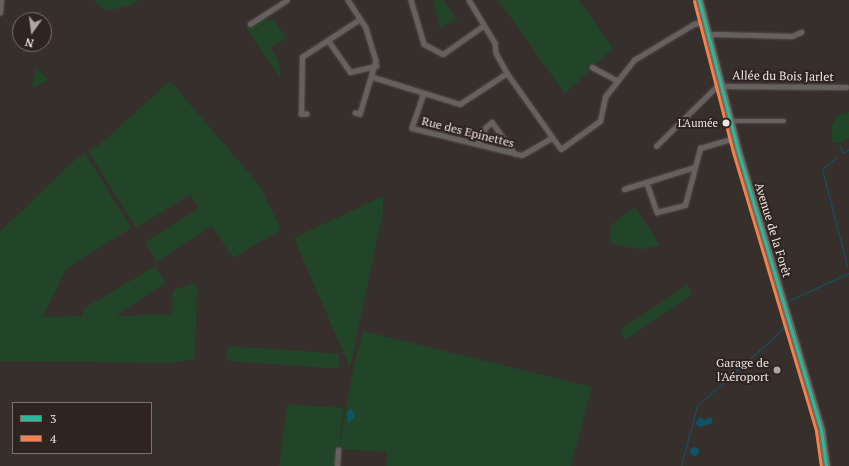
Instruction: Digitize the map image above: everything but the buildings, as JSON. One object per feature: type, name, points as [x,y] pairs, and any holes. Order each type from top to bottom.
[{"type":"main road","name":"Avenue de la Forêt","points":[[699,0],[729,121],[818,418],[826,466]]},
{"type":"street","points":[[0,13],[1,0]]},
{"type":"street","points":[[250,24],[287,0]]},
{"type":"street","points":[[348,0],[366,28],[376,58],[376,66],[373,77],[360,114],[355,113]]},
{"type":"street","points":[[411,0],[424,44],[443,54],[483,26]]},
{"type":"street","points":[[469,0],[483,20],[483,26],[495,43],[496,53],[507,73],[551,138],[561,149],[600,121],[605,97],[616,80],[634,60],[694,24],[704,22]]},
{"type":"street","points":[[307,114],[301,114],[302,57],[360,19]]},
{"type":"street","points":[[708,36],[792,36],[801,32]]},
{"type":"street","points":[[328,40],[350,72],[376,66]]},
{"type":"street","points":[[592,67],[616,80]]},
{"type":"street","points":[[373,77],[460,104],[507,73]]},
{"type":"street","points":[[656,146],[720,84]]},
{"type":"street","name":"Allée du Bois Jarlet","points":[[720,84],[846,87]]},
{"type":"street","name":"Rue des Epinettes","points":[[424,93],[412,128],[522,155],[551,138]]},
{"type":"street","points":[[729,121],[784,122]]},
{"type":"street","points":[[478,144],[485,128],[492,122],[515,154]]},
{"type":"street","points":[[647,183],[657,212],[685,206],[700,148],[734,138]]},
{"type":"street","points":[[624,189],[695,167]]},
{"type":"street","points":[[337,466],[338,450]]},
{"type":"green space","points":[[93,0],[139,0],[129,6],[106,11]]},
{"type":"green space","points":[[433,0],[443,0],[467,34],[455,19],[440,29]]},
{"type":"green space","points":[[498,0],[579,0],[613,48],[565,94]]},
{"type":"green space","points":[[265,16],[269,21],[273,19],[287,38],[270,47],[280,65],[280,78],[246,28]]},
{"type":"green space","points":[[36,68],[49,80],[32,88]]},
{"type":"green space","points":[[170,81],[260,186],[281,230],[233,258],[212,226],[157,262],[145,242],[199,208],[190,195],[136,228],[88,151],[99,145]]},
{"type":"green space","points":[[849,112],[849,138],[842,143],[832,142],[832,124],[838,115]]},
{"type":"green space","points":[[85,153],[131,228],[66,269],[43,317],[83,316],[83,309],[155,266],[166,283],[116,316],[171,314],[173,290],[195,283],[197,287],[195,359],[172,363],[0,361],[0,232],[70,164]]},
{"type":"green space","points":[[383,196],[383,212],[350,368],[294,238]]},
{"type":"green space","points":[[635,207],[660,245],[646,249],[630,248],[610,243],[611,225]]},
{"type":"green space","points":[[687,285],[693,294],[626,339],[620,330]]},
{"type":"green space","points":[[363,331],[592,387],[571,466],[386,466],[387,452],[339,449],[353,369]]},
{"type":"green space","points":[[228,346],[340,354],[339,369],[227,361]]},
{"type":"green space","points":[[287,404],[344,408],[336,466],[279,466]]},
{"type":"water","points":[[351,408],[355,416],[348,424],[347,413]]},
{"type":"water","points":[[700,417],[705,420],[711,417],[713,423],[700,427],[695,424]]},
{"type":"water","points":[[694,446],[699,451],[694,456],[689,451]]},
{"type":"waterway","points":[[839,145],[843,153],[849,149]]},
{"type":"waterway","points":[[837,157],[822,169],[847,266]]},
{"type":"waterway","points":[[788,301],[849,273]]},
{"type":"waterway","points":[[681,466],[697,406],[781,331],[784,324],[782,315]]},
{"type":"transit line","name":"3","points":[[699,0],[738,151],[821,430],[826,466]]},
{"type":"transit line","name":"4","points":[[694,1],[733,152],[816,431],[821,466]]},
{"type":"place","name":"L'Aumée","points":[[726,123]]},
{"type":"place","name":"Garage de l'Aéroport","points":[[777,370]]}]
